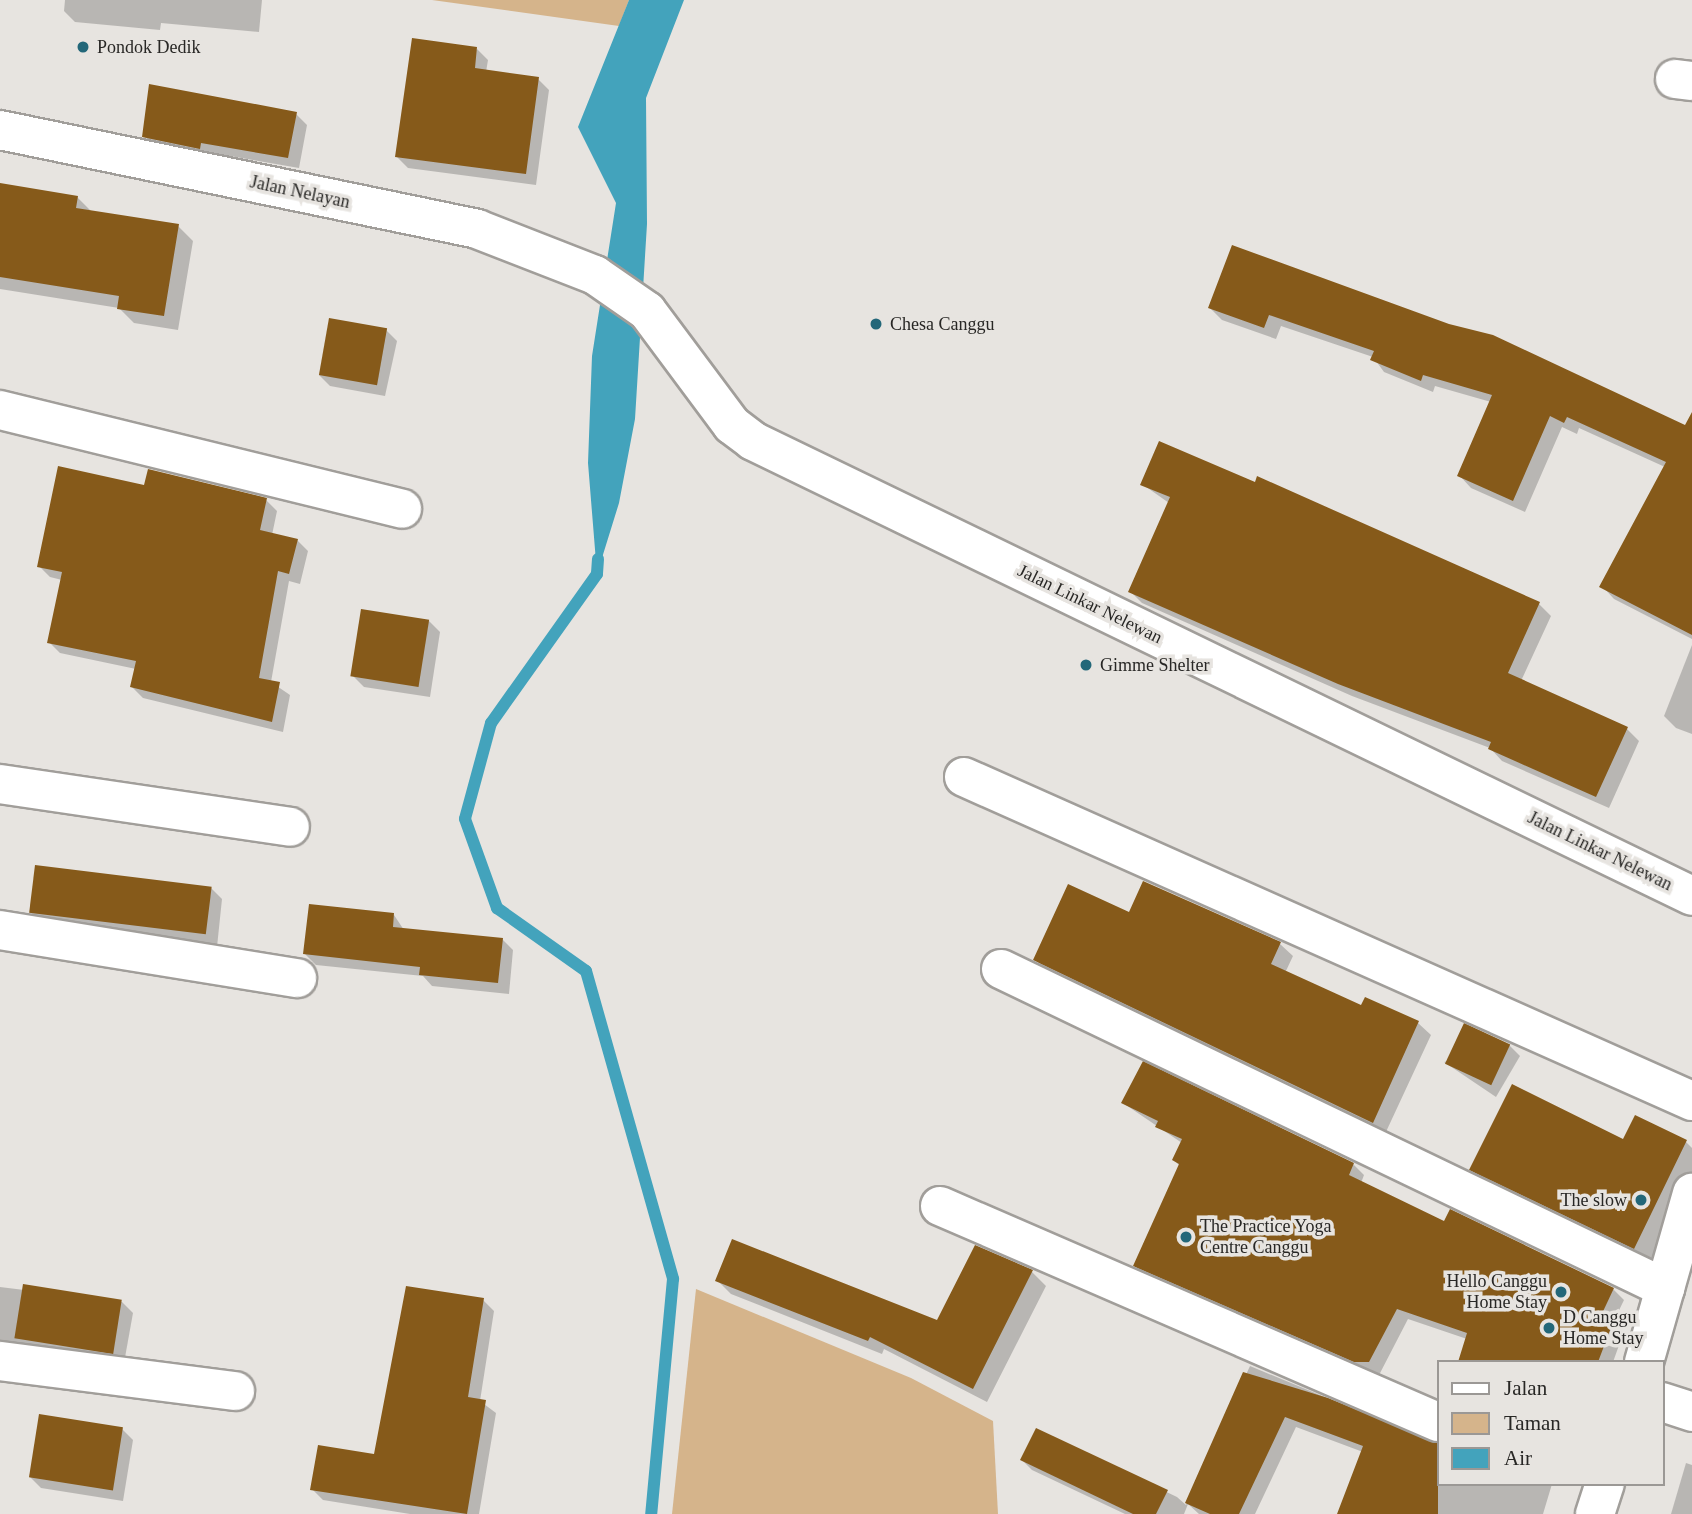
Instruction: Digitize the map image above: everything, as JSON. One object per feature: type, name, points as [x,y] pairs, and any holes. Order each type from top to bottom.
[{"type":"street","name":"Jalan Nelayan","points":[[0,130],[477,229],[595,275],[647,311]]},
{"type":"street","name":"Jalan Linkar Nelewan","points":[[647,311],[732,425],[753,441],[1692,896]]},
{"type":"street","points":[[0,410],[402,509]]},
{"type":"street","points":[[964,777],[1692,1101]]},
{"type":"street","points":[[0,784],[290,827]]},
{"type":"street","points":[[0,930],[297,978]]},
{"type":"street","points":[[1001,969],[1665,1288]]},
{"type":"street","points":[[1645,1360],[1692,1193]]},
{"type":"street","points":[[940,1206],[1436,1421]]},
{"type":"street","points":[[0,1361],[235,1391]]},
{"type":"street","points":[[1664,1403],[1692,1412]]},
{"type":"green space","points":[[432,0],[629,0],[619,26]]},
{"type":"green space","points":[[696,1289],[911,1378],[993,1421],[998,1514],[672,1514]]},
{"type":"water","points":[[629,0],[684,0],[646,98],[647,224],[635,419],[619,503],[597,574],[588,463],[592,356],[616,203],[578,127]]},
{"type":"building","points":[[412,38],[477,47],[475,68],[539,77],[526,174],[395,157]]},
{"type":"building","points":[[149,84],[297,112],[288,158],[201,143],[200,149],[142,137]]},
{"type":"building","points":[[0,183],[78,196],[76,208],[179,224],[164,316],[117,309],[119,296],[0,277]]},
{"type":"building","points":[[1232,245],[1449,324],[1493,335],[1685,425],[1692,412],[1692,635],[1599,587],[1666,462],[1567,417],[1564,423],[1550,416],[1513,501],[1457,476],[1492,395],[1423,375],[1421,381],[1370,360],[1374,351],[1269,315],[1264,328],[1208,308]]},
{"type":"building","points":[[329,318],[387,328],[377,385],[319,375]]},
{"type":"building","points":[[1159,441],[1255,482],[1257,476],[1540,602],[1508,673],[1628,727],[1596,797],[1488,749],[1491,742],[1338,684],[1128,592],[1170,497],[1140,485]]},
{"type":"building","points":[[58,466],[144,485],[148,469],[267,498],[260,530],[298,539],[289,574],[278,571],[259,678],[280,682],[272,722],[130,687],[136,661],[47,643],[62,572],[37,567]]},
{"type":"building","points":[[361,609],[429,620],[419,687],[350,676]]},
{"type":"building","points":[[35,865],[212,887],[206,934],[29,913]]},
{"type":"building","points":[[1143,881],[1281,942],[1271,964],[1361,1005],[1365,997],[1419,1021],[1373,1123],[1033,960],[1068,884],[1129,912]]},
{"type":"building","points":[[309,904],[394,913],[393,927],[503,938],[498,983],[419,975],[420,967],[303,954]]},
{"type":"building","points":[[1464,1023],[1510,1045],[1491,1085],[1445,1064]]},
{"type":"building","points":[[1143,1061],[1354,1163],[1349,1175],[1444,1221],[1450,1209],[1614,1288],[1599,1320],[1612,1325],[1599,1360],[1459,1360],[1467,1333],[1397,1309],[1369,1362],[1354,1362],[1133,1266],[1179,1164],[1172,1160],[1182,1139],[1155,1127],[1158,1121],[1121,1103]]},
{"type":"building","points":[[1512,1084],[1623,1139],[1635,1115],[1687,1140],[1634,1249],[1469,1170]]},
{"type":"building","points":[[732,1239],[937,1320],[975,1245],[1033,1270],[973,1389],[870,1337],[868,1341],[715,1281]]},
{"type":"building","points":[[23,1284],[122,1300],[113,1354],[14,1338]]},
{"type":"building","points":[[406,1286],[484,1298],[468,1397],[486,1400],[467,1514],[310,1490],[318,1445],[374,1454]]},
{"type":"building","points":[[1243,1372],[1328,1398],[1436,1442],[1438,1514],[1337,1514],[1363,1446],[1285,1417],[1239,1514],[1210,1514],[1185,1503]]},
{"type":"building","points":[[39,1414],[123,1427],[113,1491],[29,1477]]},
{"type":"building","points":[[1036,1428],[1168,1490],[1156,1514],[1133,1514],[1020,1460]]},
{"type":"waterway","points":[[598,559],[597,574],[491,723],[465,819],[497,908],[586,971],[673,1279],[651,1514]]},
{"type":"place","name":"Pondok Dedik","points":[[83,47]]},
{"type":"place","name":"Chesa Canggu","points":[[876,324]]},
{"type":"place","name":"Gimme Shelter","points":[[1086,665]]},
{"type":"place","name":"The slow","points":[[1641,1200]]},
{"type":"place","name":"The Practice Yoga Centre Canggu","points":[[1186,1237]]},
{"type":"place","name":"Hello Canggu Home Stay","points":[[1561,1292]]},
{"type":"place","name":"D Canggu Home Stay","points":[[1549,1328]]}]
